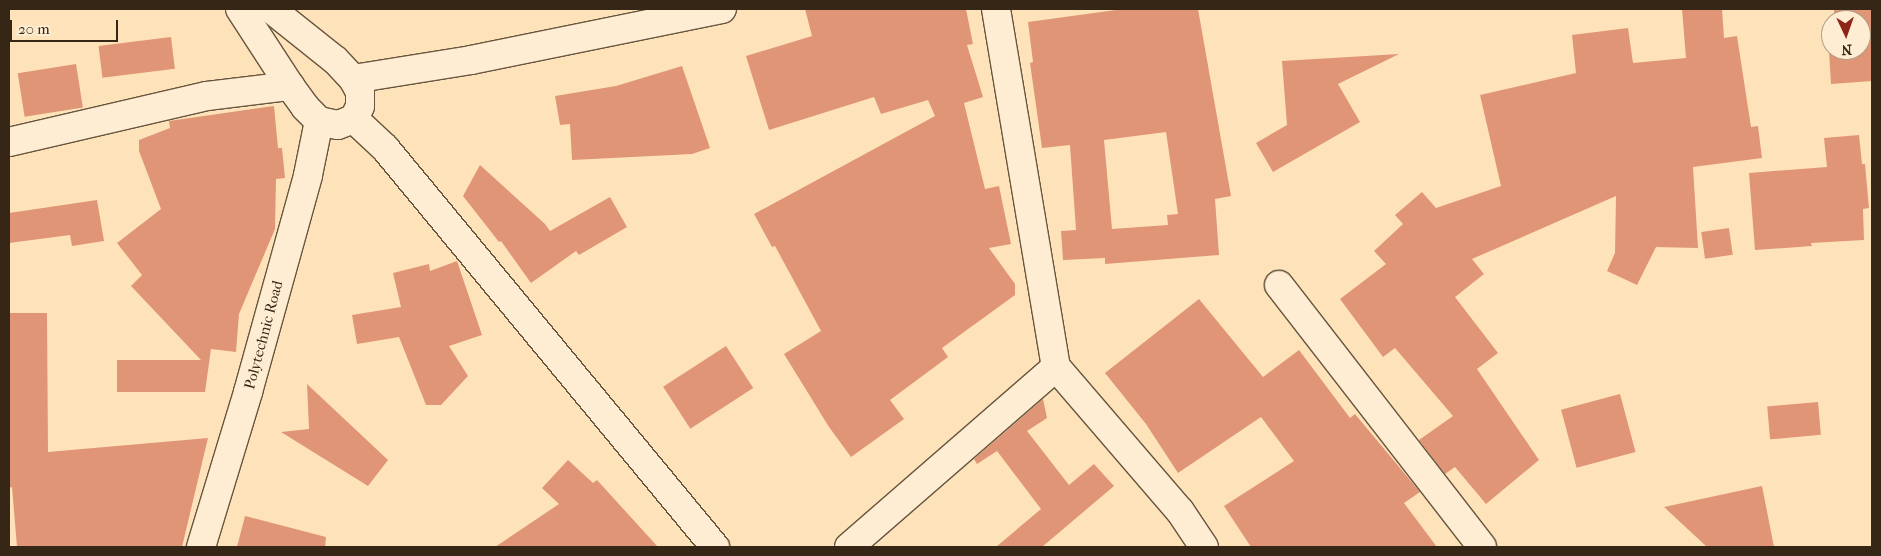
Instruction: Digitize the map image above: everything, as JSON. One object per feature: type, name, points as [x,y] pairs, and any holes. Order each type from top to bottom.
[{"type":"street","points":[[240,9],[290,86],[305,107],[319,121],[338,125],[354,119],[360,106],[360,92],[353,78],[335,60],[271,9]]},
{"type":"street","points":[[353,78],[470,60],[722,9]]},
{"type":"street","points":[[996,9],[1056,367],[1180,511],[1204,547]]},
{"type":"street","points":[[9,142],[207,96],[290,86]]},
{"type":"street","points":[[354,119],[385,148],[715,547]]},
{"type":"street","name":"Polytechnic Road","points":[[201,547],[248,392],[308,175],[319,121]]},
{"type":"street","points":[[1279,285],[1482,547]]},
{"type":"street","points":[[849,547],[1056,367]]},
{"type":"building","points":[[805,9],[966,9],[973,44],[967,45],[983,97],[964,103],[985,189],[999,186],[1011,244],[989,248],[1015,284],[1015,295],[942,348],[948,357],[890,400],[904,419],[851,457],[829,427],[784,354],[821,331],[775,246],[772,247],[754,214],[935,116],[928,100],[881,114],[874,97],[769,130],[746,56],[812,36]]},
{"type":"building","points":[[1123,9],[1198,9],[1231,196],[1215,199],[1219,255],[1105,264],[1105,258],[1063,260],[1061,231],[1076,230],[1070,145],[1042,148],[1030,63],[1033,62],[1028,22]],"holes":[[[1166,132],[1178,214],[1167,215],[1168,225],[1112,229],[1104,140]]]},
{"type":"building","points":[[1682,9],[1722,9],[1724,38],[1737,36],[1751,127],[1758,126],[1762,158],[1693,167],[1698,248],[1656,247],[1637,285],[1607,271],[1615,253],[1616,196],[1472,259],[1484,274],[1455,297],[1498,353],[1477,369],[1539,460],[1486,504],[1455,467],[1445,474],[1419,440],[1453,416],[1395,348],[1383,357],[1340,299],[1386,264],[1374,251],[1403,224],[1395,215],[1422,192],[1436,208],[1501,186],[1480,95],[1576,73],[1572,35],[1628,28],[1633,63],[1686,58]]},
{"type":"building","points":[[1872,9],[1872,81],[1831,84],[1830,60],[1871,60],[1871,10],[1834,10]]},
{"type":"building","points":[[171,37],[175,69],[102,78],[99,46]]},
{"type":"building","points":[[1399,54],[1338,84],[1360,122],[1273,172],[1256,143],[1287,125],[1282,61]]},
{"type":"building","points":[[76,64],[83,107],[25,117],[18,73]]},
{"type":"building","points":[[682,66],[710,148],[692,154],[572,160],[570,124],[560,125],[555,96],[616,86]]},
{"type":"building","points":[[274,106],[278,148],[282,148],[285,178],[276,179],[275,229],[239,314],[236,352],[211,349],[205,392],[117,392],[117,360],[201,360],[131,286],[142,275],[117,243],[161,209],[139,151],[139,140],[170,128],[169,121]]},
{"type":"building","points":[[1859,135],[1862,164],[1865,164],[1869,208],[1863,209],[1864,240],[1811,243],[1812,246],[1755,250],[1749,173],[1827,167],[1824,138]]},
{"type":"building","points":[[480,165],[545,224],[550,231],[610,197],[627,227],[579,255],[576,251],[531,283],[501,241],[499,242],[463,196]]},
{"type":"building","points":[[97,200],[104,241],[72,246],[70,235],[9,243],[9,213]]},
{"type":"building","points":[[1729,228],[1733,255],[1705,259],[1701,232]]},
{"type":"building","points":[[457,261],[482,335],[449,346],[468,376],[441,405],[426,405],[399,337],[357,344],[352,315],[401,307],[393,273],[429,264],[430,271]]},
{"type":"building","points":[[1199,299],[1263,377],[1299,350],[1350,418],[1355,414],[1420,492],[1404,503],[1437,547],[1251,547],[1224,506],[1294,461],[1261,417],[1178,473],[1146,424],[1105,373]]},
{"type":"building","points":[[9,313],[47,313],[48,452],[208,438],[182,547],[17,547],[12,487],[9,488]]},
{"type":"building","points":[[726,346],[753,388],[690,429],[663,387]]},
{"type":"building","points":[[307,384],[388,460],[368,486],[281,432],[309,429]]},
{"type":"building","points":[[1620,394],[1636,452],[1577,468],[1561,410]]},
{"type":"building","points":[[1043,399],[1047,418],[1027,431],[1069,485],[1094,464],[1114,486],[1042,547],[996,547],[1041,509],[997,451],[977,464],[974,459]]},
{"type":"building","points":[[1818,402],[1821,435],[1770,439],[1767,406]]},
{"type":"building","points":[[568,460],[593,483],[597,480],[658,547],[495,547],[559,504],[542,488]]},
{"type":"building","points":[[1762,486],[1774,547],[1707,547],[1664,507]]},
{"type":"building","points":[[245,516],[326,537],[325,547],[237,547]]}]
